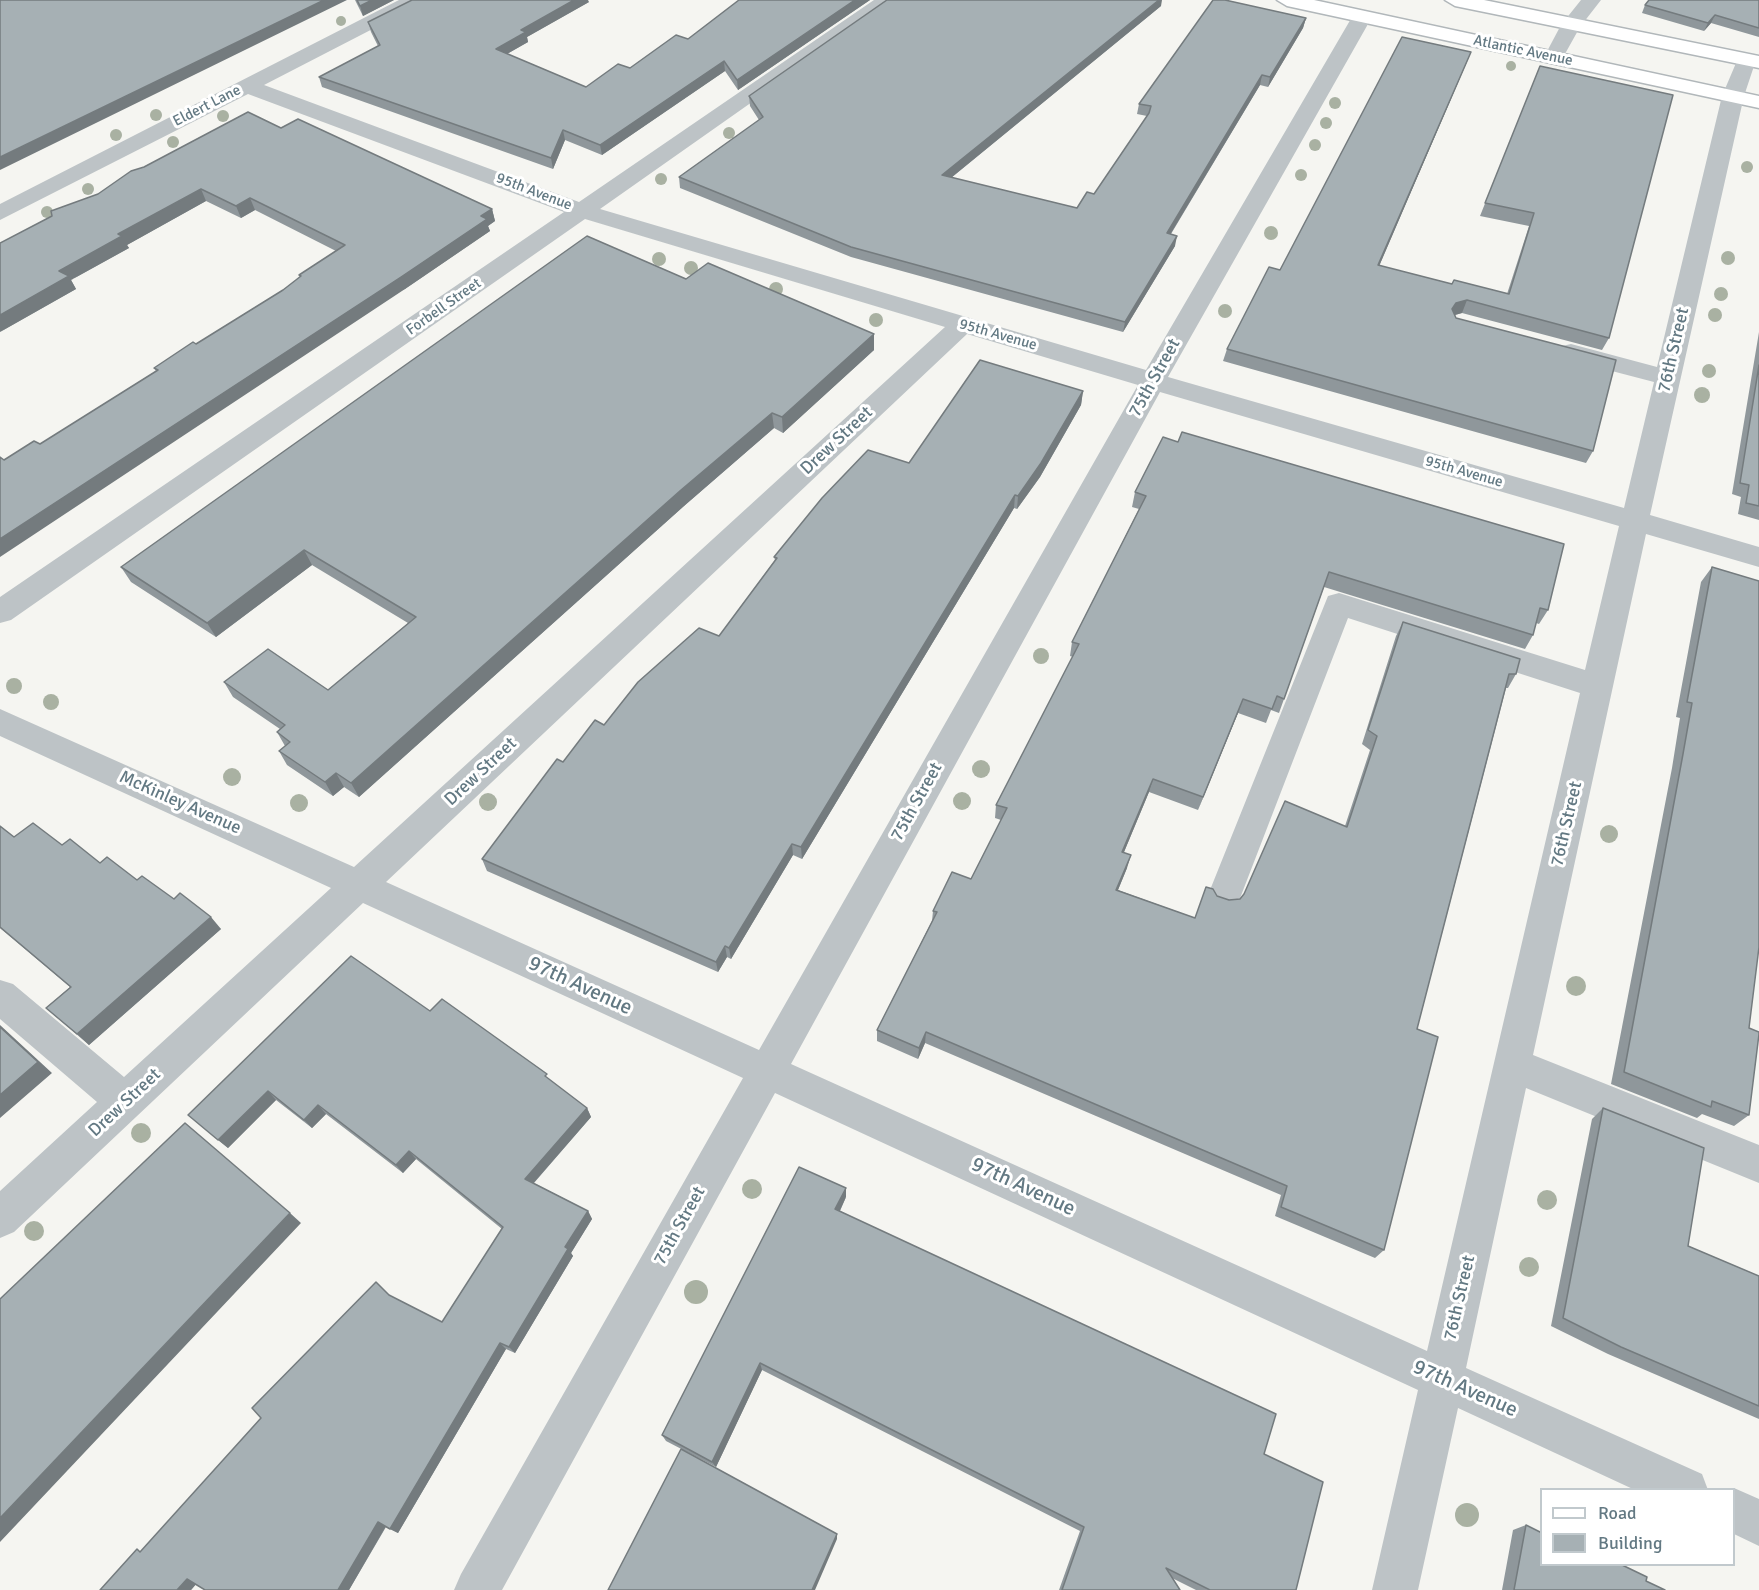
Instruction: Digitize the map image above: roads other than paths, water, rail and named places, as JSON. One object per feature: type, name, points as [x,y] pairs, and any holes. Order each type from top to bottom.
[{"type":"main road","name":"Atlantic Avenue","points":[[1287,0],[1746,99]]},
{"type":"main road","name":"Atlantic Avenue","points":[[1455,0],[1753,61]]},
{"type":"street","name":"Eldert Lane","points":[[0,213],[414,0]]},
{"type":"street","name":"Forbell Street","points":[[0,612],[886,0]]},
{"type":"street","points":[[1554,57],[1571,25],[1591,0]]},
{"type":"street","name":"75th Street","points":[[477,1590],[1153,381],[1362,17]]},
{"type":"street","name":"76th Street","points":[[1395,1590],[1668,378],[1746,99],[1753,61]]},
{"type":"street","name":"95th Avenue","points":[[246,86],[583,211],[962,325],[1759,557]]},
{"type":"street","name":"Drew Street","points":[[0,1218],[962,325]]},
{"type":"street","points":[[1551,347],[1668,378]]},
{"type":"street","points":[[1225,895],[1339,604],[1597,686]]},
{"type":"street","name":"McKinley Avenue","points":[[0,722],[359,885]]},
{"type":"street","name":"97th Avenue","points":[[359,885],[1682,1488]]},
{"type":"street","points":[[0,996],[126,1103]]},
{"type":"street","points":[[1513,1065],[1759,1164]]},
{"type":"street","points":[[1735,1511],[1759,1523]]}]
